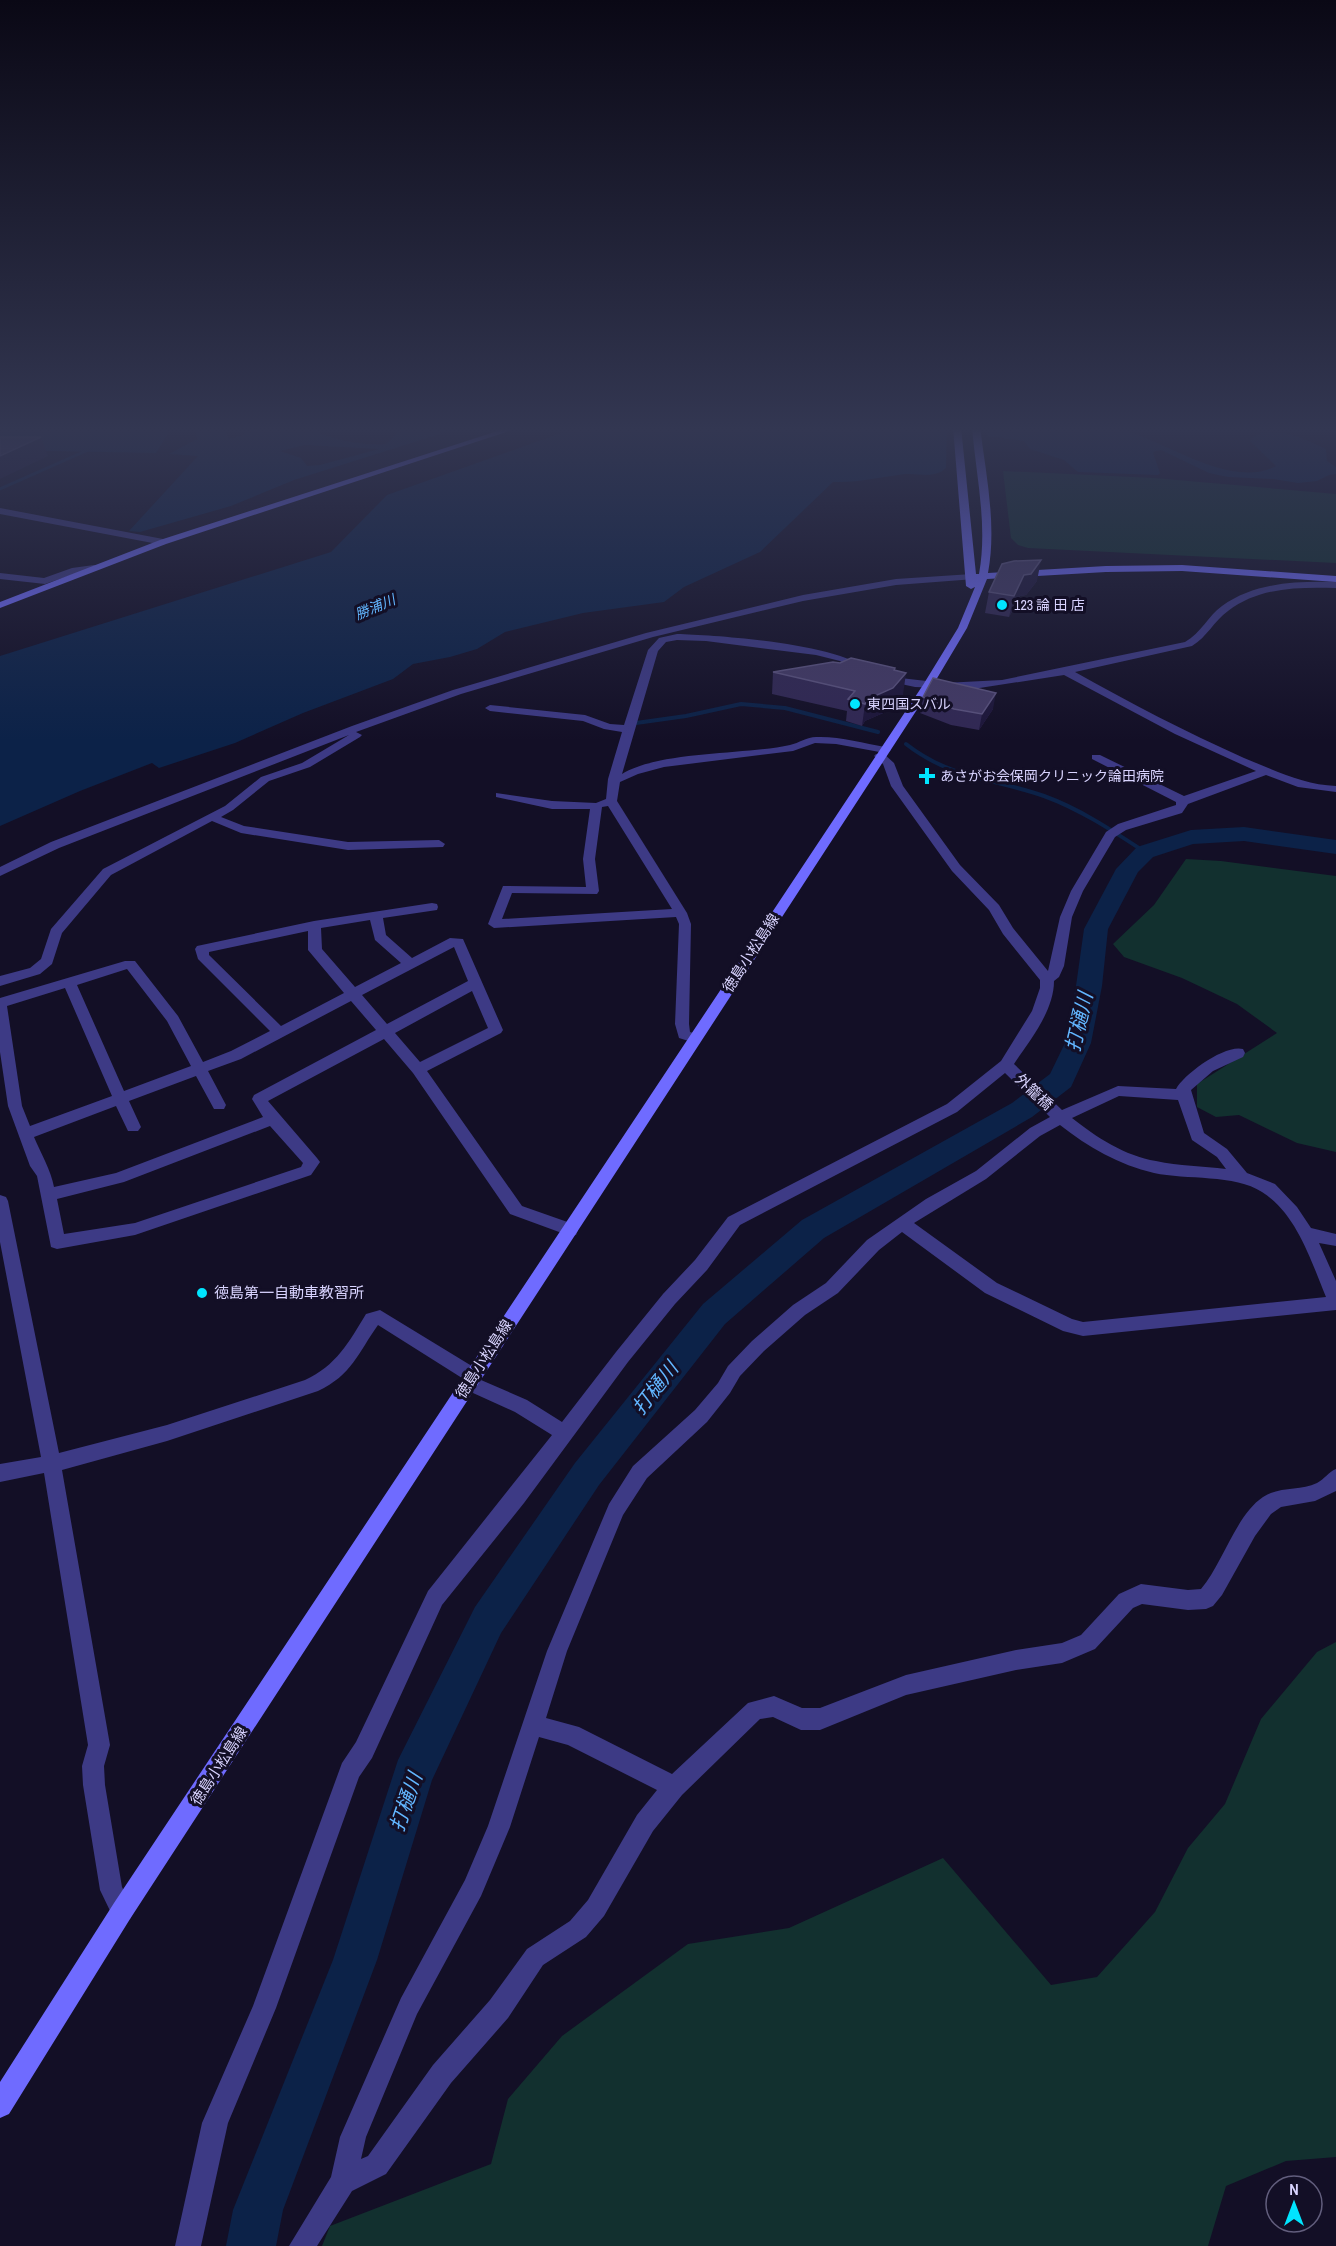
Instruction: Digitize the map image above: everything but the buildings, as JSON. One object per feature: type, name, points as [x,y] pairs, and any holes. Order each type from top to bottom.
[{"type":"main road","points":[[0,605],[194,532]]},
{"type":"main road","name":"徳島小松島線","points":[[972,532],[978,571]]},
{"type":"main road","name":"徳島小松島線","points":[[0,2105],[122,1911],[928,685],[962,630],[987,532]]},
{"type":"main road","points":[[978,571],[1182,568],[1336,579]]},
{"type":"street","points":[[109,532],[163,542]]},
{"type":"street","points":[[0,576],[45,581],[75,570],[94,568]]},
{"type":"street","points":[[0,872],[55,844],[457,692],[702,622],[837,591],[978,571]]},
{"type":"street","points":[[1243,571],[1306,584]]},
{"type":"street","points":[[677,637],[706,638],[826,654],[844,659],[865,671],[891,679],[928,685],[1017,681],[1188,644],[1202,637],[1224,610],[1241,599],[1292,585],[1336,585]]},
{"type":"street","points":[[635,641],[677,637],[701,629],[702,622]]},
{"type":"street","points":[[663,640],[653,650],[614,779],[611,801],[681,913],[685,924],[682,1024],[684,1035],[695,1038]]},
{"type":"street","points":[[844,676],[865,671]]},
{"type":"street","points":[[1065,671],[1155,722],[1266,771],[1313,788],[1336,789]]},
{"type":"street","points":[[490,708],[585,718],[608,727],[628,729]]},
{"type":"street","points":[[0,981],[35,971],[47,961],[56,932],[107,872],[212,817],[239,801],[265,779],[318,759],[358,730],[426,713]]},
{"type":"street","points":[[188,2246],[215,2123],[264,2008],[350,1771],[364,1750],[435,1598],[517,1497],[669,1299],[701,1265],[734,1221],[952,1108],[1008,1068],[1049,988],[1047,980],[1008,931],[994,908],[956,868],[897,786],[883,753],[836,741],[814,740],[793,748],[664,764],[634,771],[621,779],[614,779]]},
{"type":"street","points":[[1096,757],[1182,800],[1188,800],[1204,792],[1266,771]]},
{"type":"street","points":[[500,795],[552,805],[596,806],[611,801]]},
{"type":"street","points":[[1047,980],[1054,974],[1057,966],[1061,938],[1077,891],[1110,834],[1122,827],[1178,810],[1182,806],[1182,800]]},
{"type":"street","points":[[596,806],[589,859],[593,891],[540,892],[507,889],[494,924],[681,913]]},
{"type":"street","points":[[212,817],[241,828],[348,846],[439,844]]},
{"type":"street","points":[[279,1032],[203,956],[202,949],[314,924],[432,907]]},
{"type":"street","points":[[376,915],[380,937],[410,964]]},
{"type":"street","points":[[314,924],[315,950],[418,1069],[516,1210],[570,1230]]},
{"type":"street","points":[[26,1134],[236,1055],[455,941],[459,942],[496,1030],[418,1069]]},
{"type":"street","points":[[219,1105],[173,1019],[130,964],[0,1003],[11,1089],[38,1166],[44,1174],[57,1242],[135,1229],[306,1171],[312,1162],[273,1119],[259,1099],[476,983]]},
{"type":"street","points":[[69,983],[133,1127]]},
{"type":"street","points":[[1238,1053],[1220,1058],[1201,1071],[1183,1089],[1183,1095],[1189,1106],[1197,1136],[1222,1153],[1243,1179]]},
{"type":"street","name":"外籠橋","points":[[1008,1068],[1059,1116],[1098,1143],[1130,1160],[1153,1167],[1262,1183],[1270,1189],[1307,1234],[1336,1302]]},
{"type":"street","points":[[302,2246],[343,2182],[353,2137],[409,2006],[473,1888],[499,1827],[534,1725],[556,1651],[616,1510],[640,1472],[701,1416],[724,1388],[734,1371],[758,1346],[799,1311],[832,1287],[856,1265],[873,1245],[902,1223],[932,1203],[981,1176],[1035,1132],[1059,1116],[1118,1091],[1183,1095]]},
{"type":"street","points":[[48,1195],[118,1178],[273,1119]]},
{"type":"street","points":[[0,1201],[52,1464],[98,1737],[99,1745],[93,1766],[111,1890],[122,1911]]},
{"type":"street","points":[[902,1223],[991,1287],[1069,1326],[1083,1329],[1336,1302]]},
{"type":"street","points":[[1307,1234],[1336,1240]]},
{"type":"street","points":[[0,1473],[117,1449],[202,1423],[326,1378],[348,1358],[372,1318],[380,1317],[471,1379],[564,1433]]},
{"type":"street","points":[[343,2182],[377,2165],[442,2074],[499,2009],[535,1957],[578,1929],[596,1908],[645,1823],[674,1787],[754,1710],[774,1706],[801,1719],[820,1719],[906,1685],[1016,1660],[1062,1653],[1088,1642],[1126,1601],[1141,1594],[1188,1600],[1206,1599],[1219,1585],[1253,1523],[1265,1507],[1278,1499],[1323,1490],[1336,1478]]},
{"type":"street","points":[[534,1725],[571,1735],[674,1787]]},
{"type":"green space","points":[[1010,532],[1336,532],[1336,563],[1028,548],[1018,545],[1011,538]]},
{"type":"green space","points":[[1186,859],[1221,861],[1336,876],[1336,1152],[1297,1143],[1239,1115],[1216,1117],[1197,1107],[1197,1084],[1277,1033],[1237,1004],[1182,978],[1124,957],[1113,944],[1154,905]]},
{"type":"green space","points":[[1336,1642],[1336,2157],[1286,2161],[1226,2186],[1208,2246],[322,2246],[330,2226],[491,2164],[508,2099],[562,2036],[688,1944],[789,1928],[943,1858],[1051,1985],[1097,1977],[1155,1912],[1188,1848],[1225,1804],[1261,1719],[1317,1652]]},
{"type":"water","name":"勝浦川","points":[[351,532],[781,532],[760,552],[684,587],[664,602],[583,613],[505,632],[477,649],[413,664],[393,679],[303,713],[235,743],[159,768],[152,763],[0,826],[0,656],[331,552]]},
{"type":"waterway","points":[[636,723],[686,716],[741,704],[785,708],[878,732]]},
{"type":"waterway","points":[[906,744],[923,756],[956,771],[1057,801],[1096,821],[1145,852]]},
{"type":"waterway","name":"打樋川","points":[[251,2246],[258,2210],[355,1960],[413,1775],[488,1620],[587,1474],[714,1314],[813,1229],[1022,1110],[1061,1080],[1078,1043],[1089,986],[1096,929],[1128,869],[1145,852],[1191,837],[1244,834],[1336,847]]},
{"type":"place","name":"123 論 田 店","points":[[1002,605]]},
{"type":"place","name":"東四国スバル","points":[[855,704]]},
{"type":"place","name":"あさがお会保岡クリニック論田病院","points":[[927,776]]},
{"type":"place","name":"徳島第一自動車教習所","points":[[202,1293]]}]
